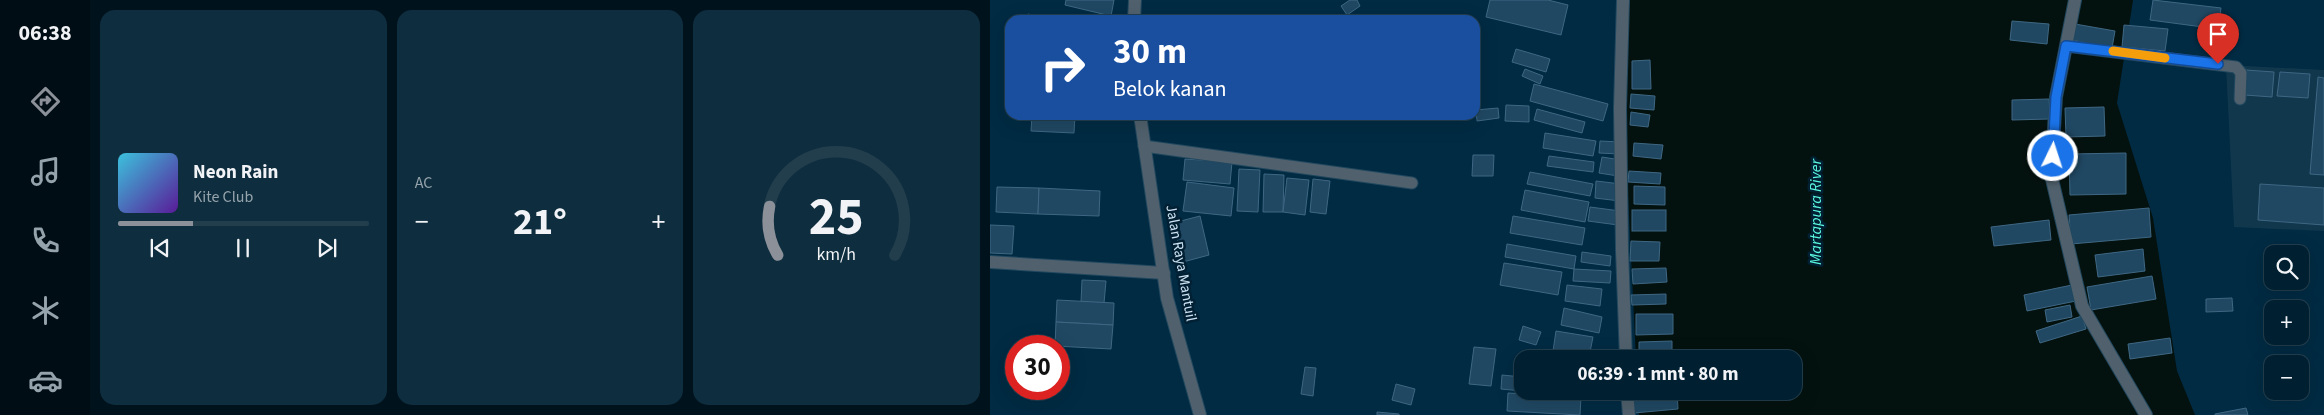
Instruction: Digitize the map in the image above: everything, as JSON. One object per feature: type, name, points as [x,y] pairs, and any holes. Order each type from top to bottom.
[{"type":"street","points":[[1134,15],[1135,0]]},
{"type":"street","points":[[1622,0],[1620,50],[1622,250],[1626,350]]},
{"type":"street","points":[[2075,0],[2056,97],[2052,175],[2082,306],[2146,415]]},
{"type":"street","name":"Jalan Raya Mantuil","points":[[1141,120],[1167,298],[1200,415]]},
{"type":"street","points":[[990,262],[1164,273]]},
{"type":"street","points":[[1628,400],[1629,415]]},
{"type":"lane","points":[[2066,46],[2236,67],[2241,73],[2240,100]]},
{"type":"lane","points":[[1144,146],[1412,183]]},
{"type":"shaded area","points":[[2226,65],[2324,70],[2324,231],[2234,227]]},
{"type":"water","name":"Martapura River","points":[[1628,0],[2133,0],[2117,103],[2153,218],[2177,371],[2195,415],[1639,415],[1638,400],[1802,400],[1802,350],[1636,350],[1625,133]]},
{"type":"building","points":[[1066,0],[1114,0],[1111,15],[1065,5]]},
{"type":"building","points":[[1350,0],[1357,0],[1360,6],[1347,15],[1341,6]]},
{"type":"building","points":[[1490,0],[1548,0],[1568,5],[1561,35],[1486,17]]},
{"type":"building","points":[[2153,0],[2221,8],[2218,29],[2150,20]]},
{"type":"building","points":[[2012,21],[2049,24],[2047,44],[2010,40]]},
{"type":"building","points":[[2075,24],[2115,31],[2112,48],[2072,40]]},
{"type":"building","points":[[2124,25],[2168,29],[2165,51],[2122,47]]},
{"type":"building","points":[[1516,49],[1550,59],[1546,72],[1512,62]]},
{"type":"building","points":[[1650,60],[1651,89],[1632,89],[1632,61]]},
{"type":"building","points":[[1525,69],[1543,76],[1540,84],[1522,76]]},
{"type":"building","points":[[2246,70],[2274,72],[2272,97],[2245,95]]},
{"type":"building","points":[[2280,72],[2310,74],[2308,98],[2277,96]]},
{"type":"building","points":[[2318,77],[2324,78],[2324,175],[2310,174]]},
{"type":"building","points":[[1534,84],[1608,104],[1603,121],[1530,101]]},
{"type":"building","points":[[1631,94],[1655,96],[1654,110],[1630,108]]},
{"type":"building","points":[[2049,99],[2050,119],[2012,120],[2012,100]]},
{"type":"building","points":[[1506,105],[1529,106],[1529,122],[1505,121]]},
{"type":"building","points":[[2104,107],[2105,136],[2066,137],[2065,108]]},
{"type":"building","points":[[1498,108],[1499,118],[1477,121],[1480,120],[1480,110]]},
{"type":"building","points":[[1537,109],[1585,122],[1582,133],[1534,120]]},
{"type":"building","points":[[1631,112],[1650,115],[1648,127],[1630,125]]},
{"type":"building","points":[[1032,120],[1075,120],[1074,133],[1031,131]]},
{"type":"building","points":[[1545,133],[1596,141],[1593,156],[1543,148]]},
{"type":"building","points":[[1600,141],[1621,142],[1620,154],[1599,153]]},
{"type":"building","points":[[1634,143],[1663,145],[1661,159],[1633,156]]},
{"type":"building","points":[[2126,153],[2126,194],[2070,195],[2069,154]]},
{"type":"building","points":[[1473,155],[1494,155],[1493,176],[1472,176]]},
{"type":"building","points":[[1549,156],[1594,162],[1593,172],[1547,166]]},
{"type":"building","points":[[1602,157],[1621,160],[1618,176],[1599,173]]},
{"type":"building","points":[[1185,159],[1232,162],[1230,184],[1183,180]]},
{"type":"building","points":[[1239,169],[1260,170],[1258,212],[1237,211]]},
{"type":"building","points":[[1629,171],[1661,173],[1660,184],[1628,182]]},
{"type":"building","points":[[1530,172],[1593,184],[1590,196],[1527,184]]},
{"type":"building","points":[[1264,174],[1284,175],[1283,212],[1263,212]]},
{"type":"building","points":[[1287,178],[1309,180],[1305,215],[1283,212]]},
{"type":"building","points":[[1313,179],[1330,181],[1326,214],[1310,212]]},
{"type":"building","points":[[1596,181],[1621,184],[1620,201],[1595,198]]},
{"type":"building","points":[[1187,182],[1234,188],[1231,216],[1183,211]]},
{"type":"building","points":[[2260,184],[2324,188],[2324,225],[2258,220]]},
{"type":"building","points":[[1634,186],[1665,187],[1665,205],[1634,204]]},
{"type":"building","points":[[997,187],[1039,188],[1038,214],[996,212]]},
{"type":"building","points":[[1039,188],[1100,191],[1099,216],[1038,214]]},
{"type":"building","points":[[1525,190],[1589,202],[1585,222],[1521,210]]},
{"type":"building","points":[[1590,207],[1620,211],[1618,225],[1588,221]]},
{"type":"building","points":[[2149,208],[2151,237],[2071,244],[2069,215]]},
{"type":"building","points":[[1632,210],[1666,210],[1666,231],[1632,231]]},
{"type":"building","points":[[1200,216],[1209,255],[1183,262],[1173,223]]},
{"type":"building","points":[[1513,216],[1585,228],[1582,245],[1510,233]]},
{"type":"building","points":[[2049,220],[2051,240],[1994,246],[1991,227]]},
{"type":"building","points":[[990,225],[1014,226],[1012,254],[990,253]]},
{"type":"building","points":[[1631,241],[1660,242],[1659,261],[1630,261]]},
{"type":"building","points":[[1507,244],[1576,256],[1574,269],[1505,257]]},
{"type":"building","points":[[2143,249],[2145,271],[2098,277],[2095,255]]},
{"type":"building","points":[[1582,252],[1611,256],[1610,266],[1581,262]]},
{"type":"building","points":[[1504,263],[1562,272],[1558,295],[1500,285]]},
{"type":"building","points":[[1666,268],[1667,282],[1633,284],[1632,269]]},
{"type":"building","points":[[1574,269],[1611,271],[1610,283],[1573,281]]},
{"type":"building","points":[[2152,276],[2156,299],[2091,310],[2087,287]]},
{"type":"building","points":[[1082,280],[1106,281],[1104,303],[1081,302]]},
{"type":"building","points":[[1567,285],[1602,289],[1600,306],[1565,301]]},
{"type":"building","points":[[2072,285],[2076,301],[2027,311],[2024,295]]},
{"type":"building","points":[[1666,294],[1666,304],[1632,305],[1631,295]]},
{"type":"building","points":[[2232,298],[2233,311],[2206,312],[2206,299]]},
{"type":"building","points":[[1057,300],[1114,303],[1113,325],[1056,322]]},
{"type":"building","points":[[2070,305],[2072,317],[2047,322],[2045,310]]},
{"type":"building","points":[[1564,308],[1602,317],[1599,333],[1561,325]]},
{"type":"building","points":[[1636,314],[1673,314],[1673,334],[1636,335]]},
{"type":"building","points":[[2082,316],[2086,329],[2040,343],[2036,331]]},
{"type":"building","points":[[1056,322],[1113,325],[1111,349],[1070,347],[1070,335],[1055,335]]},
{"type":"building","points":[[1523,326],[1541,332],[1536,345],[1519,340]]},
{"type":"building","points":[[1556,331],[1593,337],[1590,350],[1553,350]]},
{"type":"building","points":[[2170,338],[2172,353],[2130,359],[2128,344]]},
{"type":"building","points":[[1672,341],[1672,350],[1639,350],[1639,342]]},
{"type":"building","points":[[1474,347],[1496,349],[1491,386],[1469,384]]},
{"type":"building","points":[[1305,367],[1316,368],[1313,396],[1301,394]]},
{"type":"building","points":[[1502,375],[1514,376],[1514,390],[1501,389]]},
{"type":"building","points":[[1396,384],[1415,389],[1411,405],[1392,400]]},
{"type":"building","points":[[1508,393],[1514,393],[1514,400],[1581,400],[1580,415],[1507,411]]},
{"type":"building","points":[[1633,400],[1678,400],[1678,409],[1634,413]]},
{"type":"building","points":[[2246,408],[2248,415],[2215,415],[2215,414]]},
{"type":"building","points":[[1377,412],[1399,414],[1399,415],[1377,415]]},
{"type":"slow traffic","points":[[2113,51],[2165,58]]},
{"type":"route","points":[[2053,156],[2056,97],[2066,46],[2218,64]]}]
